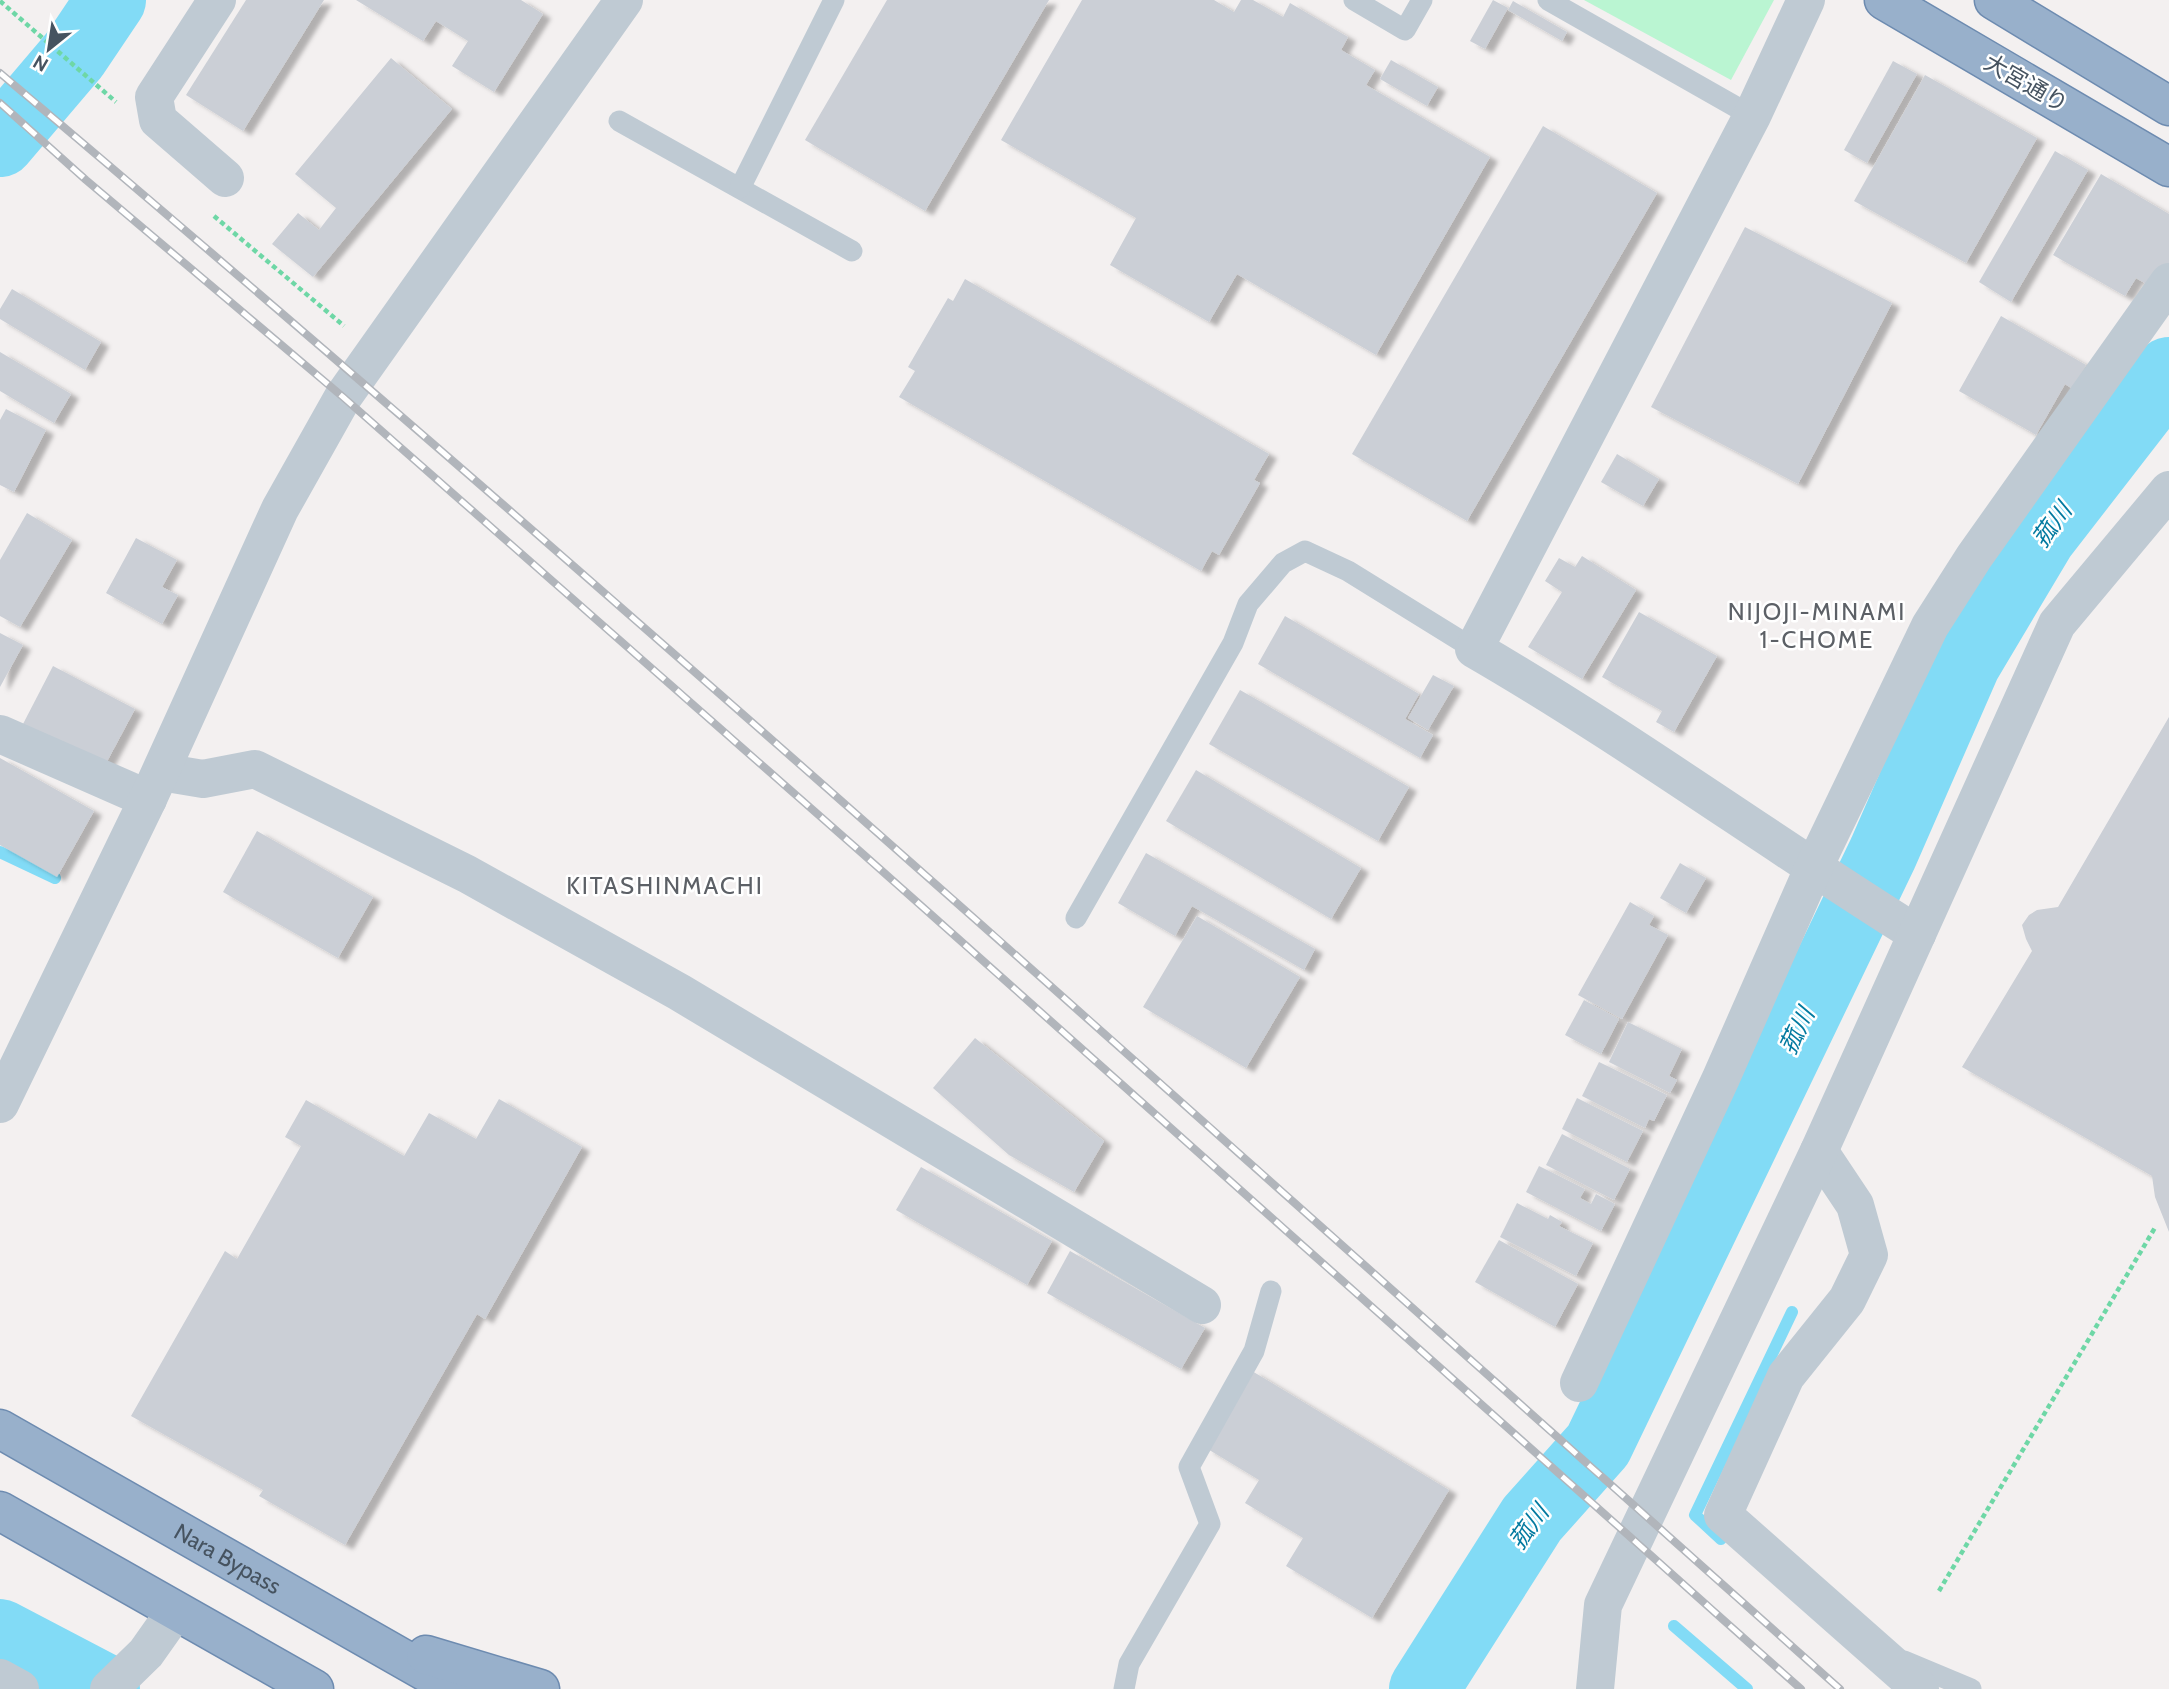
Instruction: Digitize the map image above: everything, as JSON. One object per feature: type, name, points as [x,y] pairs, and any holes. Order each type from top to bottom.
[{"type":"highway","name":"大宮通り","points":[[1884,0],[2169,167]]},
{"type":"highway","points":[[1994,0],[2169,106]]},
{"type":"highway","name":"Nara Bypass","points":[[0,1429],[456,1689]]},
{"type":"highway","points":[[0,1511],[314,1689]]},
{"type":"highway","points":[[175,1612],[262,1689]]},
{"type":"highway","points":[[360,1635],[540,1689]]},
{"type":"street","points":[[217,0],[154,97],[158,120],[225,178]]},
{"type":"street","points":[[0,1104],[155,785],[280,509],[343,397],[624,0]]},
{"type":"street","points":[[1806,0],[1752,116],[1474,649],[1607,730],[1813,869],[1917,934]]},
{"type":"street","points":[[1579,1383],[1721,1078],[1813,869],[1930,626],[1974,557],[2169,282]]},
{"type":"street","points":[[1595,1689],[1603,1605],[1819,1151],[2057,624],[2169,490]]},
{"type":"street","points":[[0,734],[155,785],[255,769],[467,874],[679,992],[1202,1305]]},
{"type":"street","points":[[1819,1151],[1855,1205],[1869,1255],[1847,1300],[1786,1376],[1723,1515],[1920,1689]]},
{"type":"street","points":[[109,1689],[146,1653],[175,1612]]},
{"type":"street","points":[[0,1678],[20,1689]]},
{"type":"lane","points":[[740,187],[834,0]]},
{"type":"lane","points":[[1354,0],[1405,30],[1422,0]]},
{"type":"lane","points":[[1548,0],[1752,116]]},
{"type":"lane","points":[[619,121],[852,251]]},
{"type":"lane","points":[[1076,918],[1233,643],[1248,604],[1283,564],[1305,551],[1348,571],[1474,649]]},
{"type":"lane","points":[[1124,1689],[1129,1664],[1210,1524],[1189,1467],[1254,1351],[1271,1291]]},
{"type":"lane","points":[[1872,1648],[1971,1689]]},
{"type":"path","points":[[0,1],[122,108]]},
{"type":"path","points":[[1939,1591],[2156,1226]]},
{"type":"green space","points":[[1584,0],[1774,0],[1731,80]]},
{"type":"building","points":[[246,0],[324,0],[243,131],[186,95]]},
{"type":"building","points":[[356,0],[521,0],[543,14],[494,92],[452,66],[468,41],[436,21],[423,41]]},
{"type":"building","points":[[887,0],[1049,0],[925,211],[805,140]]},
{"type":"building","points":[[1082,0],[1214,0],[1234,12],[1241,0],[1253,0],[1283,17],[1290,3],[1348,37],[1341,50],[1375,70],[1366,85],[1490,157],[1376,355],[1237,274],[1209,322],[1110,265],[1136,218],[1001,140]]},
{"type":"building","points":[[1493,0],[1508,8],[1485,49],[1470,41]]},
{"type":"building","points":[[1513,1],[1567,32],[1562,41],[1508,10]]},
{"type":"building","points":[[391,58],[452,109],[313,277],[272,244],[298,213],[319,230],[336,208],[295,174]]},
{"type":"building","points":[[1391,60],[1438,87],[1427,106],[1380,79]]},
{"type":"building","points":[[1893,61],[1917,74],[1867,163],[1844,150]]},
{"type":"building","points":[[1925,75],[2037,138],[1966,263],[1854,201]]},
{"type":"building","points":[[1543,126],[1657,193],[1467,521],[1352,454]]},
{"type":"building","points":[[2055,151],[2088,170],[2011,302],[1979,282]]},
{"type":"building","points":[[2101,174],[2169,214],[2169,268],[2157,290],[2136,278],[2125,296],[2053,255]]},
{"type":"building","points":[[1745,227],[1892,303],[1798,484],[1651,407]]},
{"type":"building","points":[[965,279],[1269,454],[1254,480],[1260,483],[1219,555],[1212,551],[1201,571],[899,397],[915,371],[908,367],[948,298],[953,301]]},
{"type":"building","points":[[12,289],[101,342],[85,370],[0,319],[0,309]]},
{"type":"building","points":[[2001,316],[2086,365],[2073,389],[2065,384],[2036,435],[1959,391]]},
{"type":"building","points":[[0,352],[71,394],[54,423],[0,391]]},
{"type":"building","points":[[6,409],[46,430],[14,492],[0,485],[0,420]]},
{"type":"building","points":[[1617,454],[1659,479],[1643,506],[1601,482]]},
{"type":"building","points":[[27,513],[72,540],[20,627],[0,616],[0,560]]},
{"type":"building","points":[[136,538],[177,560],[162,587],[178,595],[162,624],[106,593]]},
{"type":"building","points":[[1582,556],[1636,590],[1582,679],[1528,647],[1562,592],[1545,581],[1559,558],[1575,567]]},
{"type":"building","points":[[1639,612],[1717,656],[1674,732],[1656,722],[1662,711],[1602,677]]},
{"type":"building","points":[[1285,616],[1419,694],[1405,719],[1433,735],[1420,758],[1258,664]]},
{"type":"building","points":[[0,633],[23,645],[0,687]]},
{"type":"building","points":[[53,666],[135,709],[104,767],[23,724]]},
{"type":"building","points":[[1433,675],[1454,686],[1428,730],[1408,718]]},
{"type":"building","points":[[1240,690],[1409,787],[1378,841],[1209,744]]},
{"type":"building","points":[[2169,717],[2169,1232],[2155,1197],[2152,1176],[1962,1067],[2032,951],[2022,925],[2029,915],[2037,910],[2058,907]]},
{"type":"building","points":[[0,758],[94,811],[57,877],[0,845]]},
{"type":"building","points":[[1196,770],[1361,868],[1331,919],[1166,821]]},
{"type":"building","points":[[257,831],[373,897],[338,958],[223,892]]},
{"type":"building","points":[[1146,853],[1315,949],[1304,970],[1192,906],[1175,936],[1118,903]]},
{"type":"building","points":[[1680,863],[1706,878],[1686,913],[1660,898]]},
{"type":"building","points":[[1630,902],[1654,916],[1649,925],[1668,935],[1622,1019],[1578,995]]},
{"type":"building","points":[[1197,916],[1300,977],[1246,1068],[1143,1007]]},
{"type":"building","points":[[1584,1000],[1619,1019],[1601,1054],[1565,1035]]},
{"type":"building","points":[[1628,1022],[1682,1049],[1669,1076],[1677,1080],[1670,1093],[1609,1062]]},
{"type":"building","points":[[975,1038],[1104,1141],[1074,1192],[1009,1155],[933,1088]]},
{"type":"building","points":[[1599,1062],[1667,1095],[1654,1121],[1649,1119],[1645,1128],[1582,1096]]},
{"type":"building","points":[[1577,1098],[1643,1131],[1627,1162],[1562,1129]]},
{"type":"building","points":[[499,1099],[582,1147],[485,1319],[477,1314],[345,1545],[259,1496],[263,1490],[131,1416],[225,1251],[237,1259],[301,1146],[285,1137],[306,1100],[404,1156],[429,1113],[476,1139]]},
{"type":"building","points":[[1562,1134],[1630,1169],[1614,1200],[1546,1165]]},
{"type":"building","points":[[1539,1166],[1585,1189],[1580,1198],[1591,1204],[1596,1194],[1615,1204],[1601,1231],[1526,1192]]},
{"type":"building","points":[[921,1167],[1052,1241],[1027,1285],[896,1210]]},
{"type":"building","points":[[1517,1203],[1548,1219],[1550,1215],[1562,1222],[1559,1226],[1593,1243],[1576,1276],[1500,1237]]},
{"type":"building","points":[[1499,1240],[1578,1284],[1555,1327],[1475,1282]]},
{"type":"building","points":[[1070,1251],[1205,1328],[1181,1369],[1047,1293]]},
{"type":"building","points":[[1252,1371],[1449,1490],[1372,1618],[1286,1566],[1303,1538],[1245,1503],[1259,1480],[1206,1448]]},
{"type":"waterway","points":[[0,142],[74,55],[111,0]]},
{"type":"waterway","name":"菰川","points":[[1424,1689],[1532,1519],[1598,1445],[1883,853],[1966,663],[2041,537],[2169,372]]},
{"type":"waterway","points":[[0,852],[55,878]]},
{"type":"waterway","points":[[1721,1539],[1695,1515],[1792,1312]]},
{"type":"waterway","points":[[1674,1626],[1747,1689]]},
{"type":"waterway","name":"菰川","points":[[0,1634],[105,1689]]},
{"type":"railway","points":[[0,73],[233,271],[696,673],[1840,1689]]},
{"type":"railway","points":[[0,103],[86,180],[343,397],[863,854],[1801,1689]]},
{"type":"district","name":"NIJOJI-MINAMI 1-CHOME","points":[[1817,626]]},
{"type":"district","name":"KITASHINMACHI","points":[[665,886]]}]
